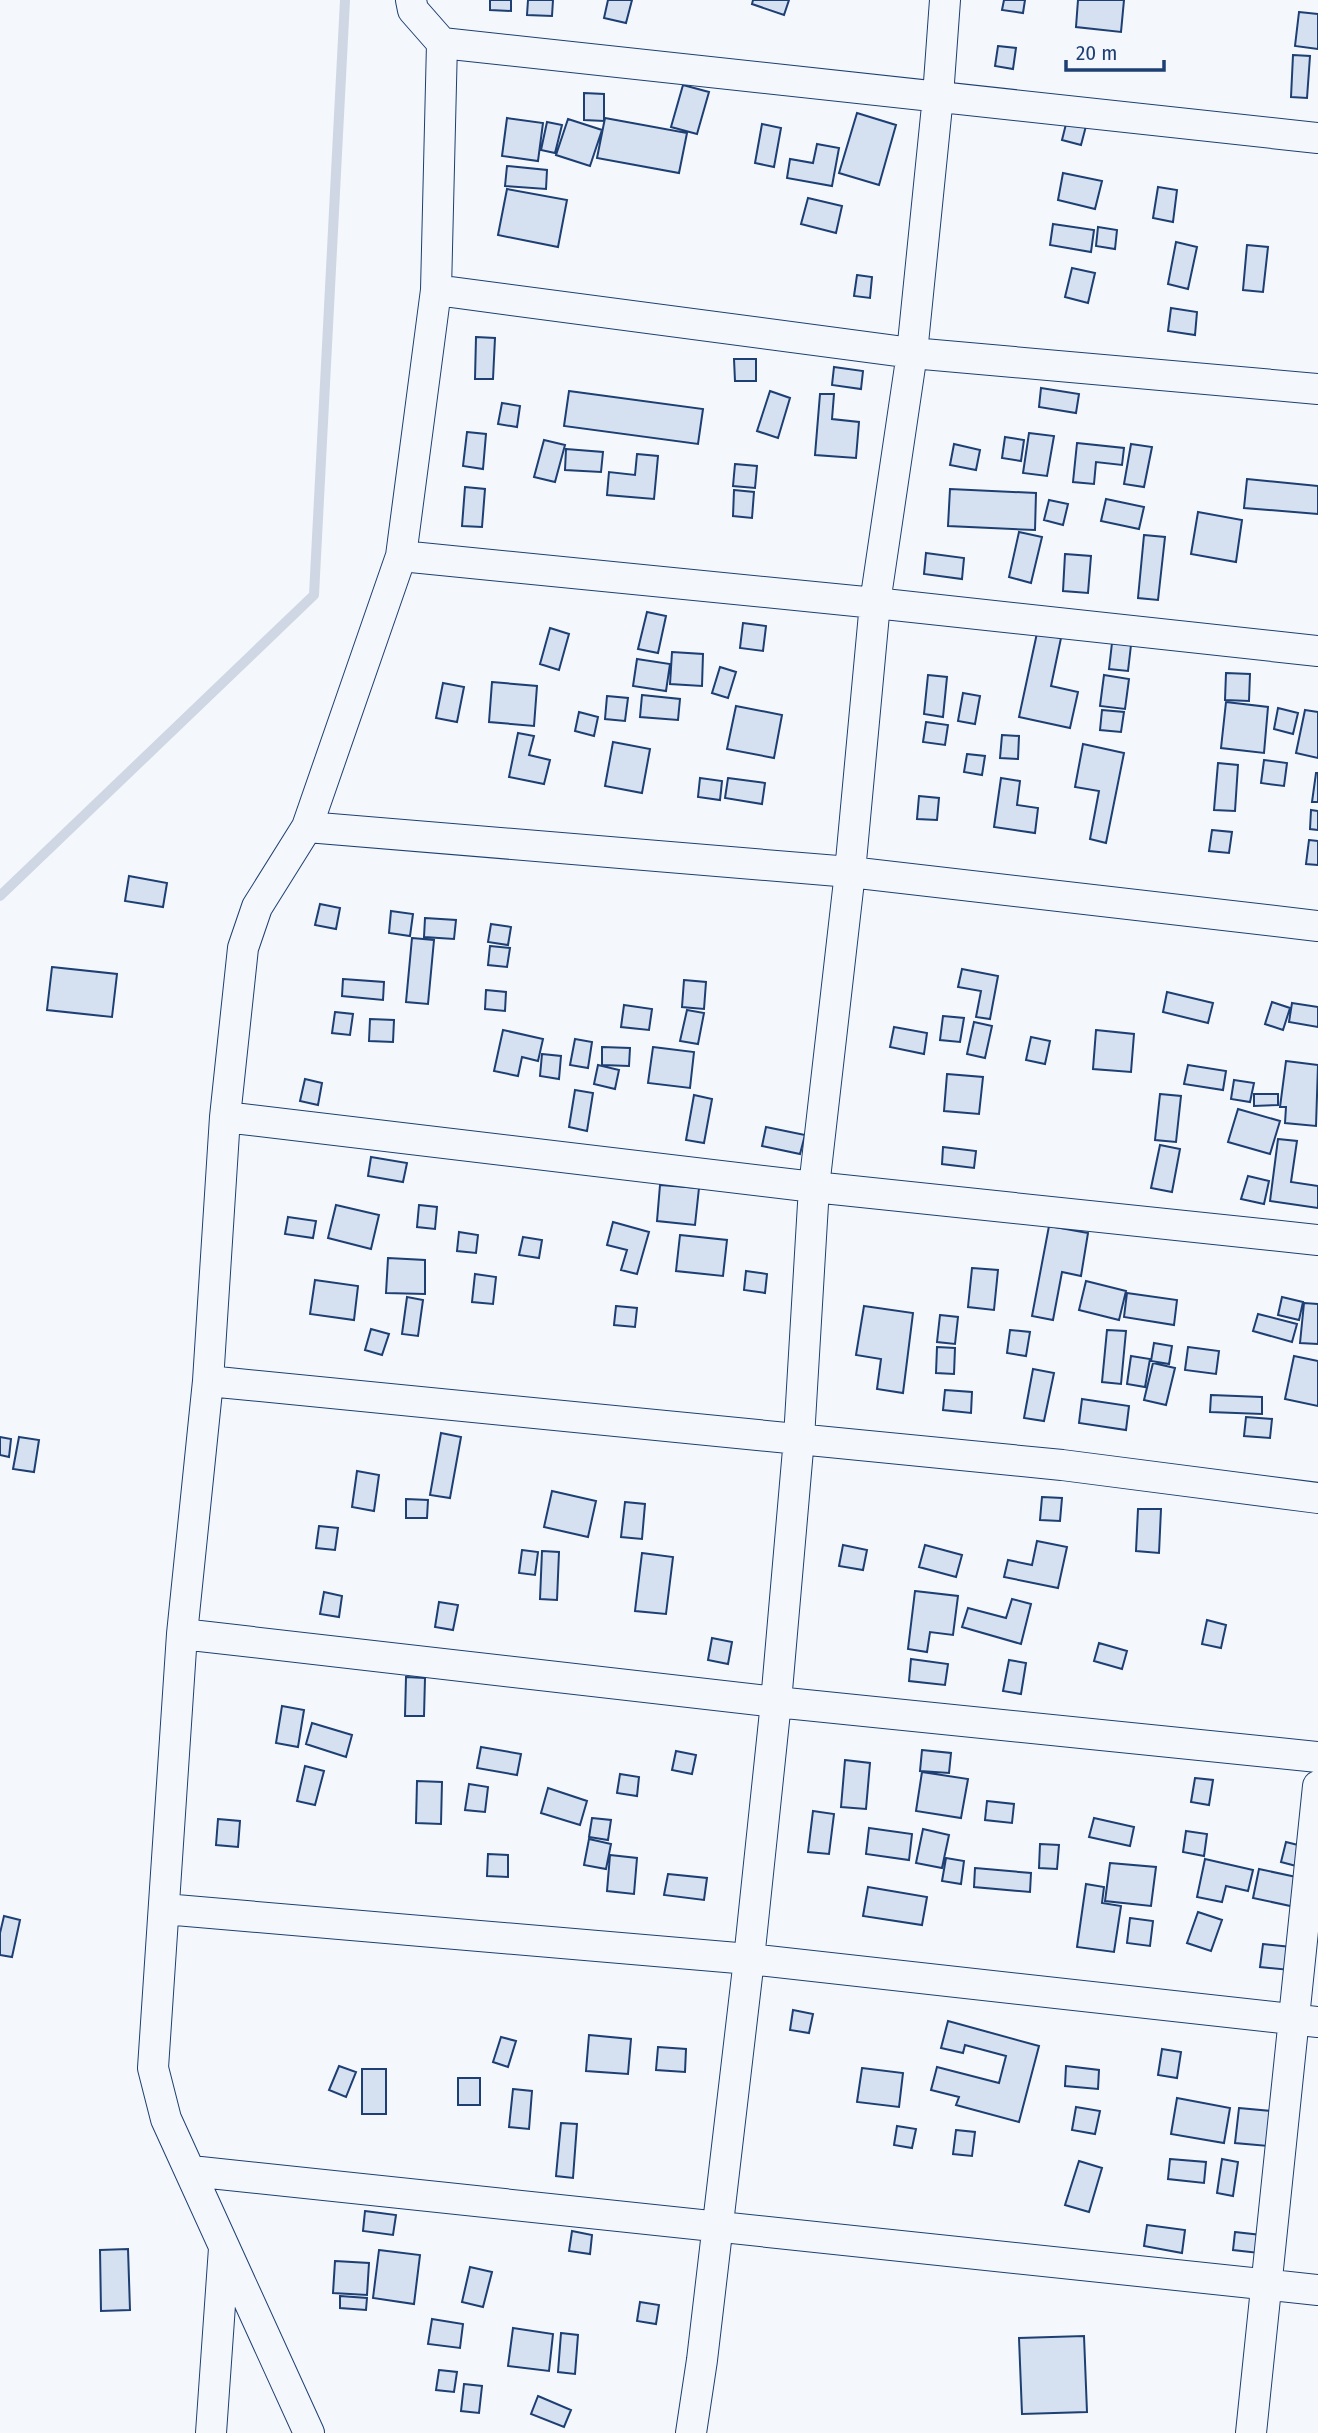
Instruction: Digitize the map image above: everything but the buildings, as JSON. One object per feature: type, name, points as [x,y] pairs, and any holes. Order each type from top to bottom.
[{"type":"street","points":[[411,0],[413,10],[442,43],[1318,138]]},
{"type":"street","points":[[691,2433],[749,1959],[776,1702],[799,1437],[814,1186],[850,872],[875,603],[912,353],[945,0]]},
{"type":"street","points":[[309,2433],[166,2119],[153,2068],[182,1634],[208,1381],[225,1117],[243,948],[257,907],[307,827],[401,556],[436,290],[442,43]]},
{"type":"street","points":[[436,290],[912,353],[1318,390]]},
{"type":"street","points":[[401,556],[1318,651]]},
{"type":"street","points":[[307,827],[850,872],[1318,926]]},
{"type":"street","points":[[225,1117],[814,1186],[1318,1240]]},
{"type":"street","points":[[208,1381],[799,1437],[1062,1465],[1318,1497]]},
{"type":"street","points":[[182,1634],[776,1702],[1318,1757]]},
{"type":"street","points":[[1251,2433],[1268,2286],[1306,2021],[1318,1786]]},
{"type":"street","points":[[164,1909],[749,1959],[1306,2021]]},
{"type":"street","points":[[191,2171],[1318,2291]]},
{"type":"street","points":[[211,2433],[224,2244]]},
{"type":"waterway","points":[[0,896],[314,595],[345,0]]}]
